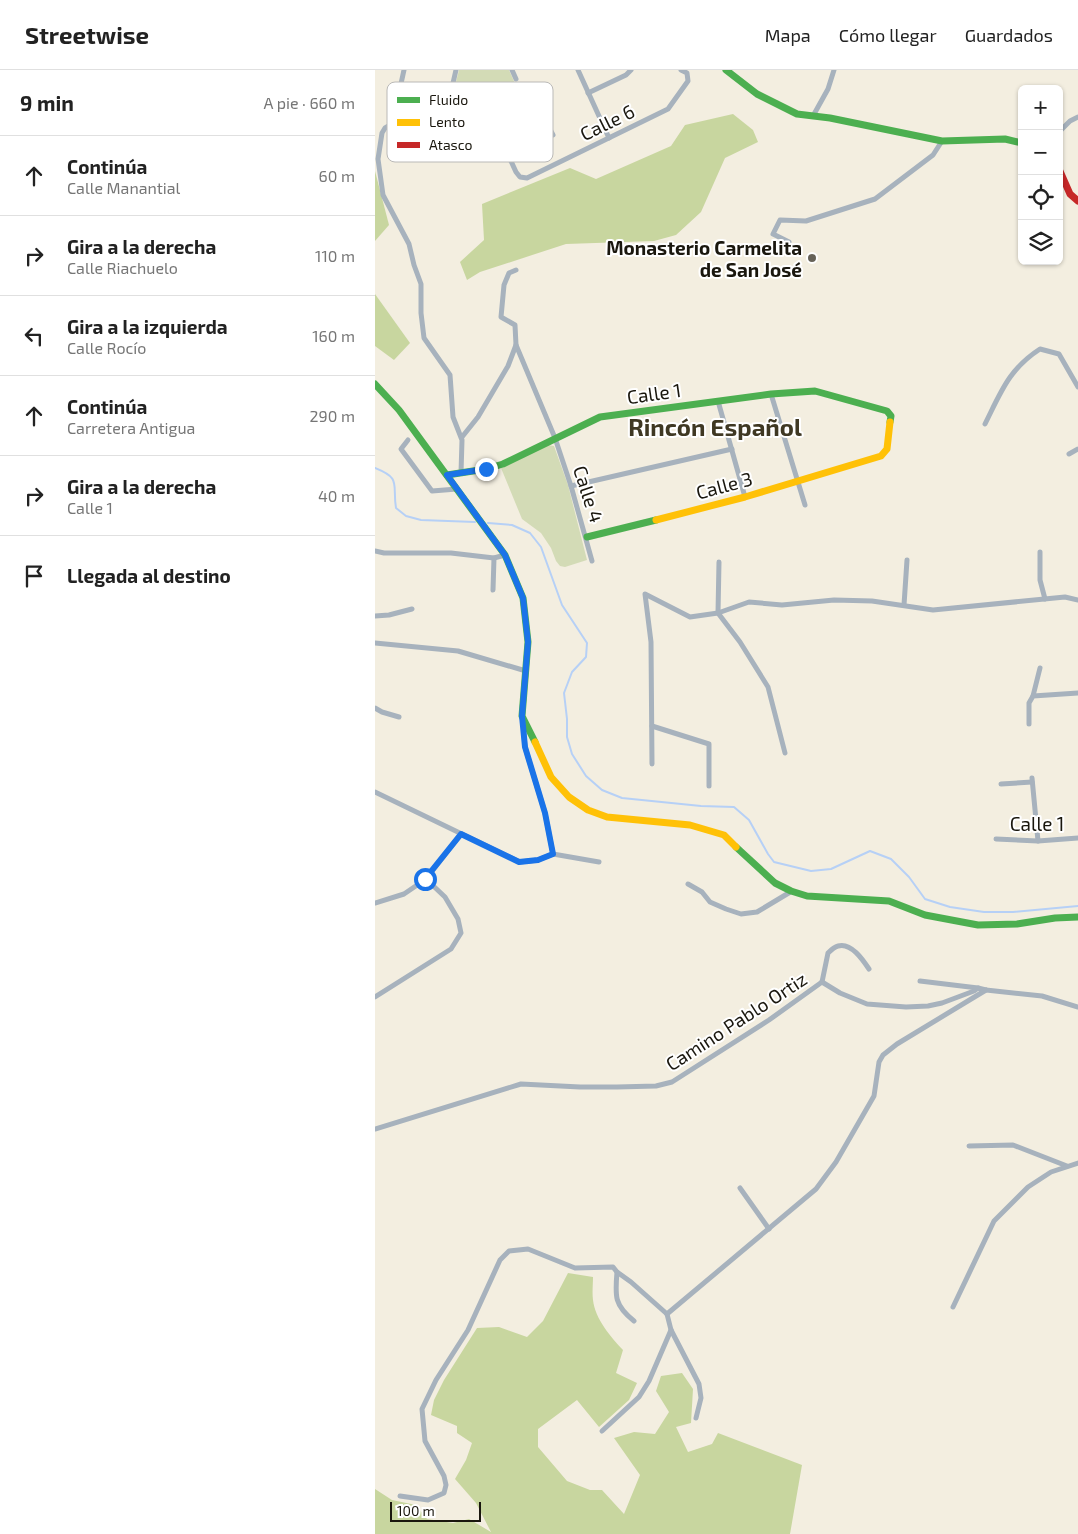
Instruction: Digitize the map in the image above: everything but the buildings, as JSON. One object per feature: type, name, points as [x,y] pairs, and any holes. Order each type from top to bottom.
[{"type":"street","points":[[514,70],[516,79]]},
{"type":"street","points":[[577,70],[609,138]]},
{"type":"street","name":"Calle 6","points":[[588,93],[626,75],[631,70]]},
{"type":"street","name":"Calle 6","points":[[511,162],[520,177],[527,178],[669,109],[688,81],[687,73],[681,70]]},
{"type":"street","points":[[726,70],[757,94],[797,114],[831,118],[943,141],[1005,140],[1018,142]]},
{"type":"street","points":[[813,116],[828,89],[834,70]]},
{"type":"street","points":[[1061,130],[1070,121],[1078,117]]},
{"type":"street","points":[[387,127],[382,133],[378,159],[383,194],[409,244],[421,284],[421,313],[424,338],[450,375],[453,417],[462,437],[461,473]]},
{"type":"street","points":[[789,242],[773,234],[780,220],[806,221],[875,199],[933,155],[943,141]]},
{"type":"street","points":[[1062,175],[1070,194],[1078,200]]},
{"type":"street","name":"Calle 4","points":[[516,270],[509,273],[504,285],[501,317],[515,325],[516,345],[555,438],[587,537],[592,561]]},
{"type":"street","points":[[462,437],[483,409],[508,366],[516,345]]},
{"type":"street","points":[[985,424],[1009,378],[1026,359],[1040,349],[1059,354],[1078,387]]},
{"type":"street","points":[[375,384],[399,410],[505,555],[523,598],[528,642],[522,716],[525,747],[545,813],[553,854]]},
{"type":"street","name":"Calle 1","points":[[447,475],[486,469],[503,464],[600,416],[771,394],[815,391],[874,408]]},
{"type":"street","points":[[771,394],[805,505]]},
{"type":"street","points":[[718,401],[745,497]]},
{"type":"street","name":"Calle 3","points":[[587,537],[745,497],[881,456],[887,449],[891,416],[887,411],[874,408]]},
{"type":"street","points":[[408,440],[401,449],[432,491],[458,489]]},
{"type":"street","points":[[571,486],[732,449]]},
{"type":"street","points":[[1069,454],[1078,449]]},
{"type":"street","points":[[375,551],[384,553],[451,553],[495,558],[505,555]]},
{"type":"street","points":[[1040,552],[1040,580],[1045,599]]},
{"type":"street","points":[[493,590],[495,558]]},
{"type":"street","points":[[904,605],[907,560]]},
{"type":"street","points":[[719,562],[718,613],[740,642],[768,687],[785,753]]},
{"type":"street","points":[[652,764],[651,642],[645,594],[690,617],[718,613],[749,602],[782,605],[834,600],[872,601],[933,610],[1065,597],[1078,600]]},
{"type":"street","points":[[375,616],[389,615],[412,609]]},
{"type":"street","points":[[375,643],[458,651],[526,671]]},
{"type":"street","points":[[1029,724],[1029,703],[1033,696],[1041,668]]},
{"type":"street","points":[[1033,696],[1078,693]]},
{"type":"street","points":[[375,708],[399,717]]},
{"type":"street","points":[[522,716],[551,777],[569,797],[588,810],[607,817],[690,825],[724,835],[775,883],[792,891],[807,896],[889,901],[925,915],[978,925],[1017,924],[1055,918],[1078,917]]},
{"type":"street","points":[[652,726],[709,744],[709,786]]},
{"type":"street","points":[[1001,784],[1032,780],[1038,841]]},
{"type":"street","points":[[375,792],[519,862],[538,860],[553,854],[599,862]]},
{"type":"street","points":[[375,904],[405,894],[425,879],[461,834]]},
{"type":"street","name":"Calle 1","points":[[996,839],[1038,841],[1078,838]]},
{"type":"street","points":[[375,997],[451,949],[461,933],[459,918],[445,897],[425,879]]},
{"type":"street","points":[[688,884],[702,892],[710,902],[741,914],[757,912],[792,891]]},
{"type":"street","points":[[822,982],[827,953],[837,946],[843,946],[858,953],[869,969]]},
{"type":"street","points":[[919,981],[1042,996],[1078,1007]]},
{"type":"street","name":"Camino Pablo Ortiz","points":[[375,1130],[521,1084],[637,1087],[655,1086],[672,1082],[769,1020],[822,982],[839,993],[867,1004],[906,1007],[942,1003],[974,991],[977,988]]},
{"type":"street","points":[[667,1314],[817,1189],[836,1162],[874,1096],[879,1062],[883,1055],[897,1044],[986,990]]},
{"type":"street","points":[[969,1146],[1013,1145],[1067,1166]]},
{"type":"street","points":[[953,1306],[995,1221],[1028,1187],[1051,1172],[1078,1163]]},
{"type":"street","points":[[740,1188],[769,1229]]},
{"type":"street","points":[[400,1496],[428,1500],[444,1493],[446,1485],[444,1476],[425,1441],[422,1409],[436,1380],[468,1330],[499,1260],[509,1251],[528,1249],[575,1268],[613,1267],[667,1314],[671,1330],[699,1384],[701,1398],[696,1418]]},
{"type":"street","points":[[617,1272],[615,1292],[621,1308],[634,1321]]},
{"type":"street","points":[[602,1431],[639,1397],[649,1381],[671,1330]]},
{"type":"green space","points":[[459,70],[509,70],[514,82],[456,82]]},
{"type":"green space","points":[[733,114],[753,130],[758,142],[725,158],[701,212],[676,235],[654,241],[566,244],[480,272],[467,280],[460,262],[484,240],[482,204],[570,168],[596,179],[671,146],[685,125]]},
{"type":"green space","points":[[375,171],[389,225],[375,241]]},
{"type":"green space","points":[[375,294],[410,343],[394,360],[375,346]]},
{"type":"green space","points":[[548,445],[554,446],[568,485],[587,560],[565,567],[560,566],[556,561],[551,548],[541,533],[522,519],[501,468]]},
{"type":"green space","points":[[568,1273],[593,1277],[594,1307],[600,1321],[623,1350],[616,1373],[637,1383],[629,1400],[599,1427],[577,1400],[538,1429],[538,1447],[567,1481],[590,1490],[602,1490],[624,1514],[640,1475],[614,1438],[634,1432],[655,1434],[669,1412],[656,1391],[661,1376],[682,1373],[693,1389],[691,1423],[676,1427],[688,1452],[712,1444],[718,1433],[802,1465],[790,1534],[375,1534],[375,1489],[392,1500],[416,1505],[427,1519],[453,1523],[469,1519],[491,1532],[476,1503],[455,1479],[466,1460],[472,1443],[457,1433],[457,1426],[431,1415],[434,1400],[444,1380],[477,1328],[499,1327],[527,1337],[543,1321]]},
{"type":"waterway","points":[[375,468],[389,475],[392,479],[395,487],[396,508],[406,516],[421,520],[475,522]]},
{"type":"waterway","points":[[488,523],[512,525],[530,533],[541,547],[562,605],[587,643],[586,657],[572,672],[564,693],[567,737],[572,754],[586,776],[602,790],[622,798],[701,806],[734,807],[749,820],[774,862],[811,871],[831,869],[870,851],[891,859],[909,877],[925,899],[950,907],[984,912],[1013,912],[1078,906]]},
{"type":"traffic: fast","points":[[726,70],[757,94],[797,114],[830,118],[942,141],[1005,139],[1018,142]]},
{"type":"traffic: fast","points":[[375,384],[399,410],[505,555],[523,598],[528,642],[522,716],[535,742]]},
{"type":"traffic: fast","points":[[447,475],[486,469],[503,464],[600,417],[771,394],[815,391],[887,411],[891,416],[890,422]]},
{"type":"traffic: fast","points":[[587,537],[656,520]]},
{"type":"traffic: fast","points":[[736,847],[775,883],[807,896],[889,901],[925,915],[978,925],[1017,924],[1055,918],[1078,917]]},
{"type":"traffic: slow","points":[[656,520],[745,497],[881,456],[887,449],[890,422]]},
{"type":"traffic: slow","points":[[535,742],[551,777],[569,797],[588,810],[607,817],[690,825],[724,835],[736,847]]},
{"type":"traffic: jam","points":[[1062,175],[1070,194],[1078,201]]},
{"type":"place","name":"Monasterio Carmelita de San José","points":[[812,258]]},
{"type":"district","name":"Rincón Español","points":[[715,426]]},
{"type":"route","points":[[425,879],[461,834],[519,862],[538,860],[553,854],[545,813],[525,747],[522,716],[528,642],[523,598],[505,555],[447,475],[486,469]]}]
